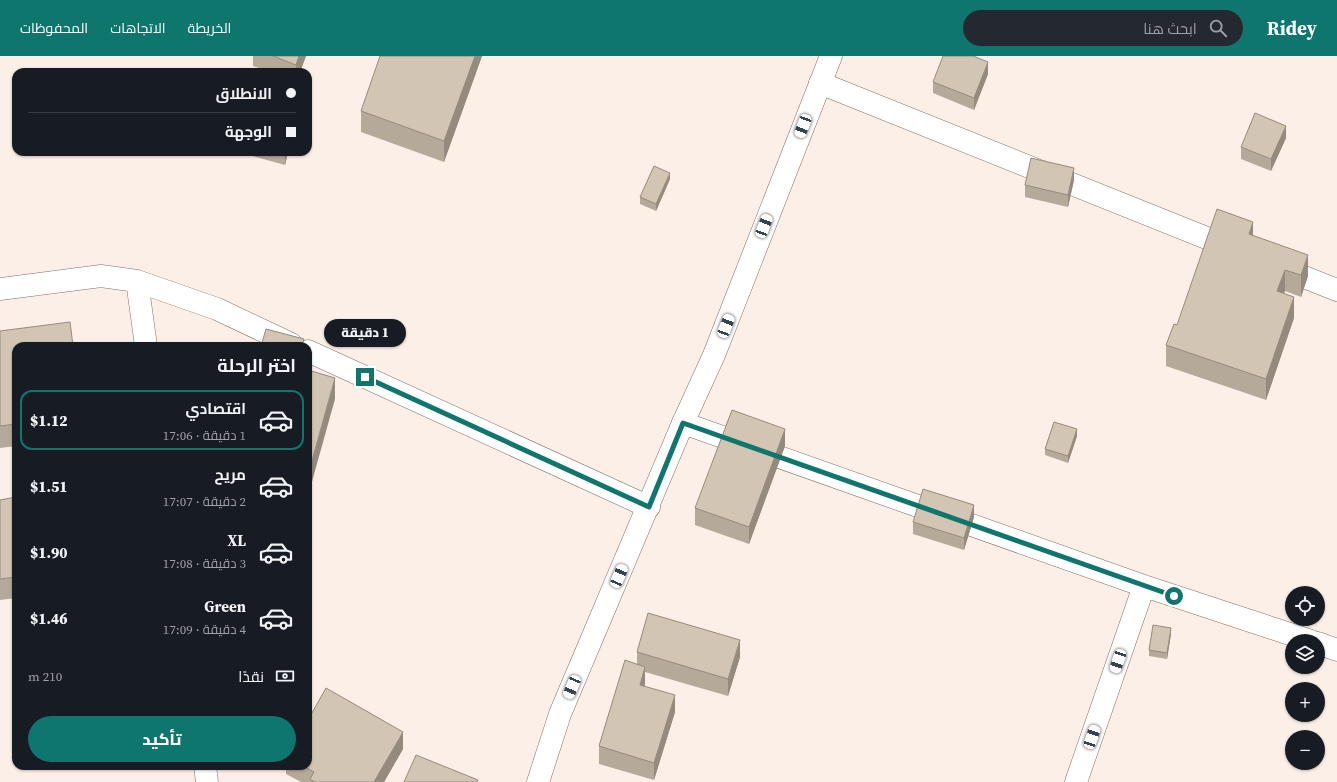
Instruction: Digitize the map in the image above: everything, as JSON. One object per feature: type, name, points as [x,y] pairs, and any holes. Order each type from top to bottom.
[{"type":"street","points":[[538,782],[560,714],[649,507],[683,423],[714,355],[831,56]]},
{"type":"street","points":[[820,83],[1337,290]]},
{"type":"street","points":[[0,289],[101,276],[137,281],[217,309],[287,342]]},
{"type":"street","points":[[137,281],[145,342]]},
{"type":"street","points":[[312,353],[649,507]]},
{"type":"street","points":[[683,423],[1144,586],[1290,634]]},
{"type":"street","points":[[1076,782],[1144,586]]},
{"type":"street","points":[[1325,646],[1337,650]]},
{"type":"street","points":[[206,770],[207,782]]},
{"type":"building","points":[[273,56],[299,56],[296,65]]},
{"type":"building","points":[[380,56],[475,56],[444,141],[361,111]]},
{"type":"building","points":[[943,56],[973,56],[988,62],[974,98],[933,82]]},
{"type":"building","points":[[1255,113],[1286,126],[1271,159],[1241,147]]},
{"type":"building","points":[[1031,158],[1074,168],[1068,195],[1025,185]]},
{"type":"building","points":[[654,166],[670,173],[656,204],[640,197]]},
{"type":"building","points":[[1217,209],[1253,222],[1249,234],[1308,255],[1301,275],[1285,270],[1277,291],[1294,297],[1266,379],[1166,345],[1174,324],[1177,325]]},
{"type":"building","points":[[70,322],[72,342],[12,342],[12,424],[0,426],[0,331]]},
{"type":"building","points":[[266,329],[304,339],[303,342],[262,342]]},
{"type":"building","points":[[312,371],[335,378],[312,461]]},
{"type":"building","points":[[732,410],[785,429],[749,527],[695,508]]},
{"type":"building","points":[[1054,422],[1077,429],[1068,456],[1045,449]]},
{"type":"building","points":[[923,489],[974,505],[964,538],[913,522]]},
{"type":"building","points":[[12,498],[12,578],[0,579],[0,500]]},
{"type":"building","points":[[648,613],[740,640],[728,679],[637,652]]},
{"type":"building","points":[[1153,625],[1171,628],[1167,653],[1149,650]]},
{"type":"building","points":[[625,660],[645,667],[640,685],[675,695],[654,763],[599,746]]},
{"type":"building","points":[[326,688],[403,732],[374,782],[315,782],[310,779],[314,772],[310,770],[312,770],[312,713]]},
{"type":"building","points":[[416,755],[478,780],[477,782],[404,782]]},
{"type":"route","points":[[365,377],[649,507],[683,423],[1174,596]]}]
